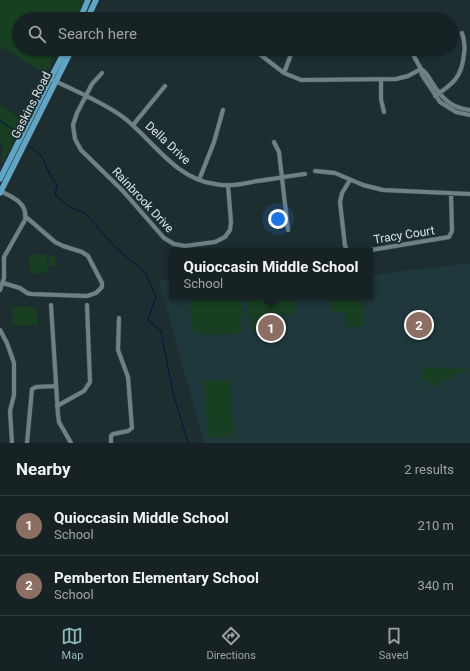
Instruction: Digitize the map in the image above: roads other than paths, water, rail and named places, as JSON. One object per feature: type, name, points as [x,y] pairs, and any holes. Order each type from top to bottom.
[{"type":"main road","points":[[83,12],[88,0]]},
{"type":"main road","points":[[90,12],[96,0]]},
{"type":"main road","name":"Gaskins Road","points":[[0,192],[63,56]]},
{"type":"main road","name":"Gaskins Road","points":[[0,180],[53,80],[68,56]]},
{"type":"street","points":[[437,95],[452,83],[460,72],[464,60],[465,42],[462,33]]},
{"type":"street","points":[[262,56],[284,74],[295,79],[308,81],[402,78],[421,69]]},
{"type":"street","points":[[284,74],[290,56]]},
{"type":"street","points":[[414,56],[421,69],[427,73],[440,102],[450,110],[461,114],[470,115]]},
{"type":"street","points":[[86,96],[94,80],[102,73]]},
{"type":"street","points":[[381,79],[381,99],[384,112]]},
{"type":"street","name":"Della Drive","points":[[53,80],[114,111],[133,126],[178,168],[186,174],[199,180],[214,184],[228,185],[305,174]]},
{"type":"street","points":[[133,126],[165,86]]},
{"type":"street","points":[[437,95],[453,106],[470,110]]},
{"type":"street","name":"Rainbrook Drive","points":[[86,96],[76,113],[73,125],[76,143],[81,150],[123,191],[148,222],[166,240],[177,245],[189,246],[215,242],[225,237],[230,230],[232,222],[228,185]]},
{"type":"street","points":[[199,180],[214,142],[223,110]]},
{"type":"street","points":[[274,142],[278,149],[288,230]]},
{"type":"street","points":[[315,171],[335,173],[368,187],[383,190],[470,194]]},
{"type":"street","points":[[346,248],[340,202],[342,193],[350,180]]},
{"type":"street","points":[[0,192],[17,199],[23,205],[26,216],[55,242],[82,252],[88,256],[102,283],[102,287],[96,293],[87,296],[32,294],[27,293],[20,288],[3,283]]},
{"type":"street","name":"Tracy Court","points":[[373,250],[449,237],[452,231],[452,194]]},
{"type":"street","points":[[0,290],[3,283],[4,257],[26,216]]},
{"type":"street","points":[[51,305],[59,422],[71,443]]},
{"type":"street","points":[[57,406],[84,391],[90,382],[87,305]]},
{"type":"street","points":[[111,443],[111,436],[113,434],[128,431],[132,428],[128,377],[118,350],[119,318]]},
{"type":"street","points":[[0,330],[7,343],[14,363],[14,395],[10,411],[12,443]]},
{"type":"street","points":[[27,443],[32,389],[36,387],[56,386]]},
{"type":"waterway","points":[[0,121],[16,131]]},
{"type":"waterway","points":[[29,146],[41,155],[51,177],[57,184],[55,195],[70,207],[85,213],[116,248],[144,271],[156,296],[148,320],[161,331],[173,393],[188,443]]},
{"type":"place","name":"Pemberton Elementary School","points":[[419,325]]},
{"type":"place","name":"Quioccasin Middle School","points":[[271,328]]}]
